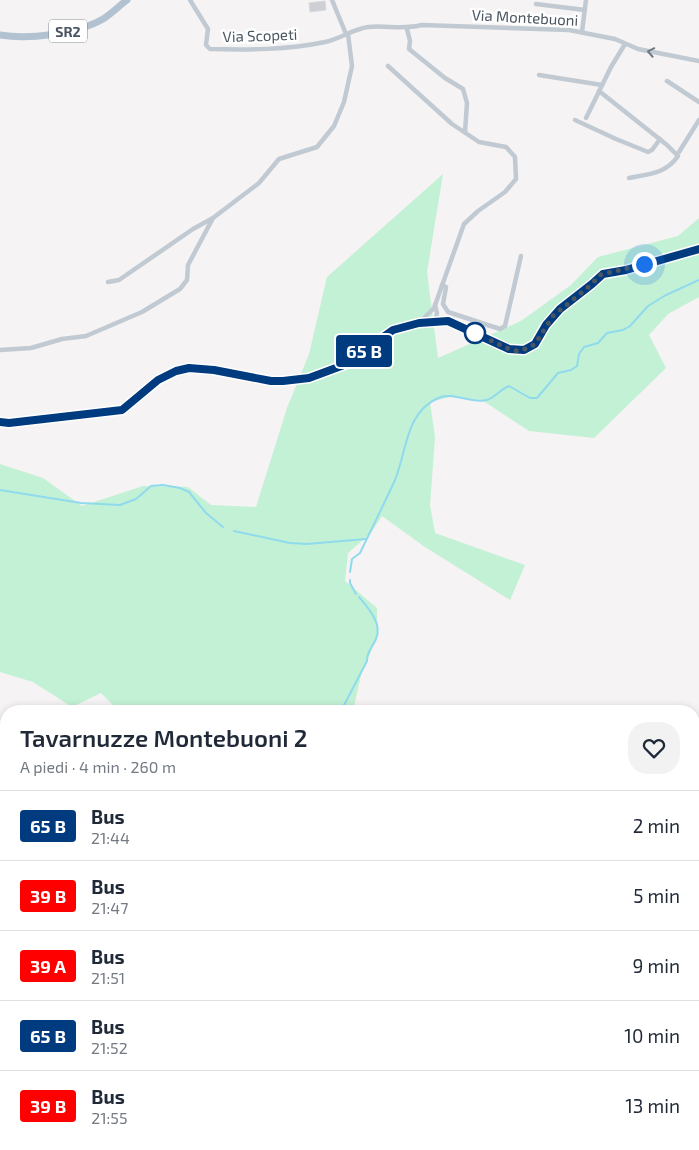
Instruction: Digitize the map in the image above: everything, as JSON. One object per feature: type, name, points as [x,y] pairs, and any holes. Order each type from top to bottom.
[{"type":"main road","name":"SR2","points":[[0,35],[29,37],[83,27],[102,19],[127,0]]},
{"type":"main road","points":[[0,422],[9,423],[115,412],[133,402],[158,380],[176,371],[189,368],[214,370],[271,381],[309,378],[344,365],[393,330],[419,323],[445,321],[517,351],[529,348],[535,344],[553,316],[603,274],[626,270],[699,249]]},
{"type":"street","name":"Via Scopeti","points":[[190,0],[208,29],[206,45],[210,49],[254,50],[301,47],[336,40]]},
{"type":"street","points":[[108,282],[119,280],[193,229],[213,218],[259,183],[280,159],[317,147],[334,126],[344,102],[352,66],[347,34],[332,0]]},
{"type":"street","points":[[582,32],[586,0]]},
{"type":"street","points":[[536,4],[585,10]]},
{"type":"street","name":"Via Montebuoni","points":[[336,40],[347,34],[369,27],[407,29],[422,25],[582,32],[615,39],[638,49],[699,61]]},
{"type":"street","points":[[407,29],[409,49],[462,89],[467,103],[465,132]]},
{"type":"street","points":[[586,118],[625,44]]},
{"type":"street","points":[[388,66],[452,124],[479,142],[506,147],[515,157],[516,179],[505,192],[478,211],[464,224],[442,284],[435,308],[435,321]]},
{"type":"street","points":[[539,75],[602,85]]},
{"type":"street","points":[[667,81],[699,102]]},
{"type":"street","points":[[599,91],[660,139],[678,156],[672,165],[665,170],[629,178]]},
{"type":"street","points":[[576,120],[616,140],[648,152],[652,150],[660,139]]},
{"type":"street","points":[[679,152],[699,120]]},
{"type":"street","points":[[0,350],[31,348],[62,339],[86,336],[142,312],[166,298],[180,289],[187,280],[188,265],[213,218]]},
{"type":"street","points":[[442,284],[446,287],[444,304],[448,312],[495,329],[500,329],[505,326],[522,256]]},
{"type":"street","points":[[435,308],[445,321]]},
{"type":"street","points":[[419,323],[435,308]]},
{"type":"street","points":[[474,332],[477,322]]},
{"type":"green space","points":[[443,174],[427,272],[438,358],[521,321],[571,285],[598,257],[678,236],[699,218],[699,297],[668,314],[649,335],[666,368],[594,438],[529,431],[482,400],[450,397],[430,402],[435,437],[430,505],[435,533],[525,565],[510,600],[425,547],[382,516],[371,533],[348,553],[345,581],[377,608],[377,638],[362,671],[354,705],[113,705],[101,693],[76,705],[69,705],[33,682],[0,672],[0,464],[43,478],[82,506],[143,486],[188,487],[211,505],[256,507],[287,408],[309,354],[327,277]]},
{"type":"building","points":[[325,1],[326,10],[310,12],[309,3]]},
{"type":"waterway","points":[[350,572],[352,559],[360,553],[395,480],[413,423],[427,405],[444,396],[481,401],[487,400],[509,386],[530,398],[537,398],[558,373],[571,370],[577,366],[579,354],[584,347],[598,343],[607,333],[623,330],[630,326],[648,306],[666,295],[699,280]]},
{"type":"waterway","points":[[0,490],[81,503],[120,505],[136,499],[151,486],[163,485],[180,488],[189,492],[206,513],[223,527]]},
{"type":"waterway","points":[[234,531],[290,543],[307,544],[366,539]]},
{"type":"waterway","points":[[350,580],[356,594]]},
{"type":"waterway","points":[[344,705],[367,661],[378,633],[373,616],[359,597]]},
{"type":"bus line","points":[[0,422],[9,423],[115,412],[122,410],[133,402],[158,380],[176,371],[189,368],[214,370],[271,381],[309,378],[344,365],[393,330],[419,323],[448,321],[498,345],[517,351],[524,350],[535,344],[546,325],[560,309],[592,284],[600,275],[606,272],[626,270],[699,249]]},
{"type":"route","points":[[475,333],[509,349],[517,351],[529,348],[535,344],[553,316],[592,284],[600,275],[644,264]]}]
